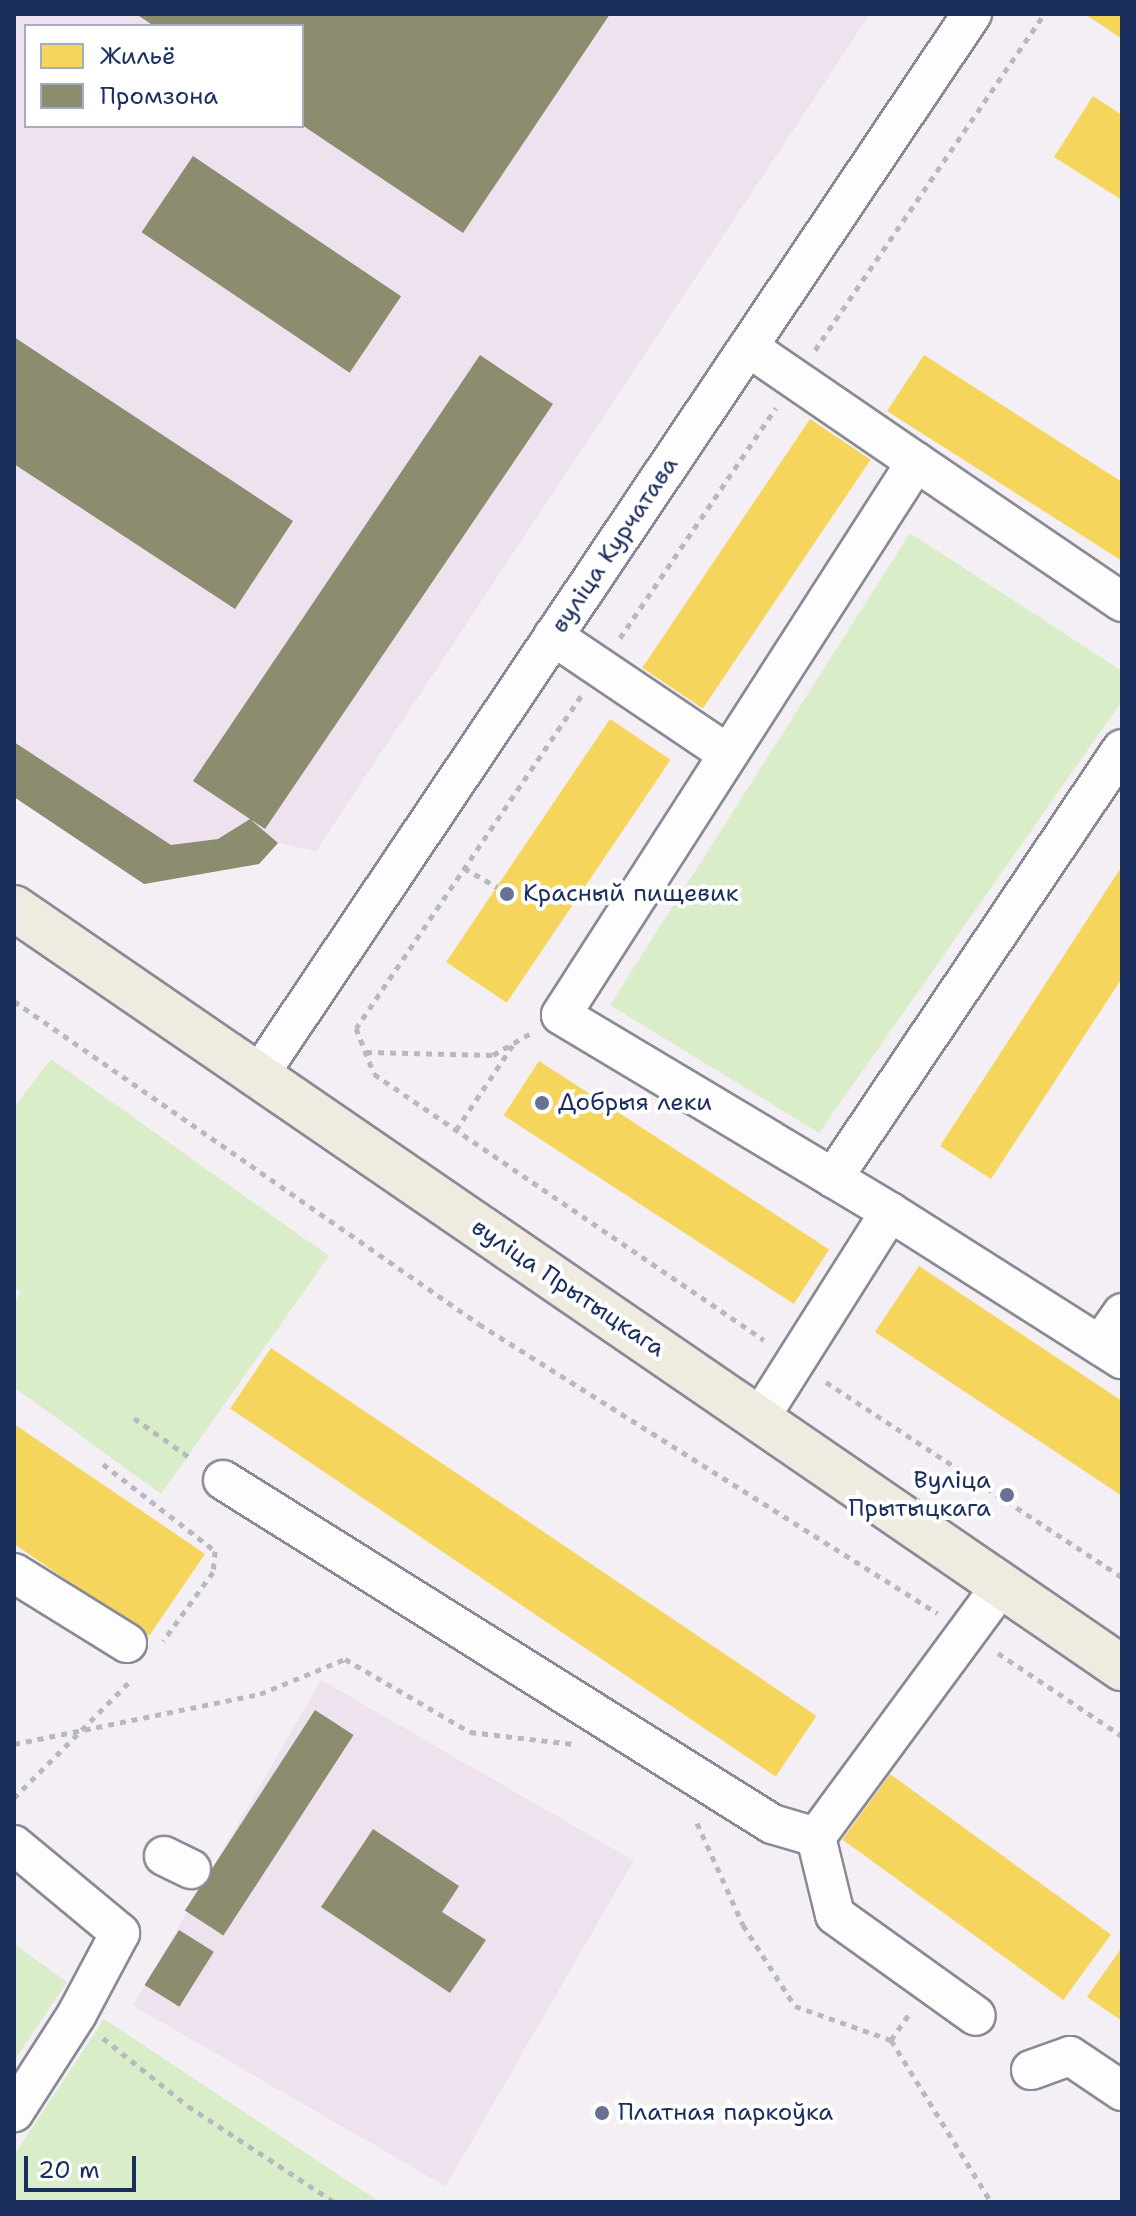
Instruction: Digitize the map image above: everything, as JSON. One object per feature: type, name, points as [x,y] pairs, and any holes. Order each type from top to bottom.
[{"type":"main road","name":"вуліца Прытыцкага","points":[[14,908],[1122,1668]]},
{"type":"street","name":"вуліца Курчатава","points":[[258,1076],[972,14]]},
{"type":"street","points":[[748,347],[1122,602]]},
{"type":"street","points":[[916,462],[561,1015],[890,1212],[1111,1352],[1122,1313]]},
{"type":"street","points":[[553,636],[728,754]]},
{"type":"street","points":[[833,1178],[1122,749]]},
{"type":"street","points":[[759,1419],[890,1212]]},
{"type":"street","points":[[223,1480],[772,1824],[816,1837]]},
{"type":"street","points":[[14,1573],[139,1657]]},
{"type":"street","points":[[816,1837],[1001,1586]]},
{"type":"street","points":[[816,1837],[835,1915],[976,2016]]},
{"type":"street","points":[[14,1845],[120,1933],[77,2014],[14,2112]]},
{"type":"street","points":[[1031,2070],[1070,2056],[1122,2091]]},
{"type":"path","points":[[1044,14],[356,1028],[374,1074],[796,1362],[1122,1577]]},
{"type":"path","points":[[464,868],[497,887]]},
{"type":"path","points":[[14,1001],[479,1324],[967,1632],[1122,1736]]},
{"type":"path","points":[[366,1052],[493,1055],[561,1015]]},
{"type":"path","points":[[456,1130],[516,1041]]},
{"type":"path","points":[[134,1418],[223,1480]]},
{"type":"path","points":[[14,1798],[79,1728],[213,1572],[215,1551],[103,1464]]},
{"type":"path","points":[[14,1744],[79,1728],[260,1694],[345,1659],[470,1732],[581,1745]]},
{"type":"path","points":[[695,1819],[743,1925],[795,2006],[891,2040],[991,2202]]},
{"type":"path","points":[[77,2014],[135,2068],[334,2202]]},
{"type":"shaded area","points":[[14,14],[870,14],[316,851],[278,843],[259,864],[144,884],[14,797]]},
{"type":"shaded area","points":[[321,1680],[634,1860],[446,2186],[133,2006]]},
{"type":"green space","points":[[910,533],[1122,671],[1122,701],[819,1133],[610,1005]]},
{"type":"green space","points":[[51,1059],[329,1256],[161,1494],[14,1387],[14,1304],[21,1292],[14,1287],[14,1107]]},
{"type":"green space","points":[[14,1944],[67,1982],[14,2061]]},
{"type":"green space","points":[[104,2019],[380,2202],[14,2202],[14,2155]]},
{"type":"building: Жильё","points":[[1085,14],[1122,14],[1122,39]]},
{"type":"building: Жильё","points":[[1093,96],[1122,115],[1122,200],[1054,157]]},
{"type":"building: Жильё","points":[[924,355],[1122,482],[1122,561],[887,411]]},
{"type":"building: Жильё","points":[[810,419],[871,460],[703,709],[642,668]]},
{"type":"building: Жильё","points":[[610,719],[671,760],[507,1003],[446,962]]},
{"type":"building: Жильё","points":[[1122,866],[1122,978],[991,1179],[940,1146]]},
{"type":"building: Жильё","points":[[539,1061],[829,1249],[794,1304],[504,1116]]},
{"type":"building: Жильё","points":[[919,1266],[1122,1401],[1122,1496],[875,1332]]},
{"type":"building: Жильё","points":[[271,1348],[817,1716],[776,1776],[230,1409]]},
{"type":"building: Жильё","points":[[14,1424],[205,1554],[149,1636],[14,1544]]},
{"type":"building: Жильё","points":[[890,1774],[1111,1934],[1063,2000],[842,1840]]},
{"type":"building: Жильё","points":[[1122,1947],[1122,2021],[1087,1997]]},
{"type":"building: Промзона","points":[[136,14],[610,14],[463,233],[304,126],[304,24],[151,24]]},
{"type":"building: Промзона","points":[[193,156],[401,296],[350,373],[142,232]]},
{"type":"building: Промзона","points":[[14,337],[293,521],[235,609],[14,464]]},
{"type":"building: Промзона","points":[[480,355],[553,404],[265,829],[193,781]]},
{"type":"building: Промзона","points":[[14,742],[171,845],[218,839],[250,819],[278,843],[259,864],[144,884],[14,797]]},
{"type":"building: Промзона","points":[[315,1710],[354,1735],[223,1935],[185,1910]]},
{"type":"building: Промзона","points":[[373,1829],[459,1886],[442,1912],[486,1940],[450,1993],[321,1907]]},
{"type":"building: Промзона","points":[[179,1930],[214,1952],[179,2007],[145,1985]]},
{"type":"place","name":"Красный пищевик","points":[[507,894]]},
{"type":"place","name":"Добрыя леки","points":[[542,1103]]},
{"type":"place","name":"Вуліца Прытыцкага","points":[[1007,1495]]},
{"type":"place","name":"Платная паркоўка","points":[[602,2113]]}]
